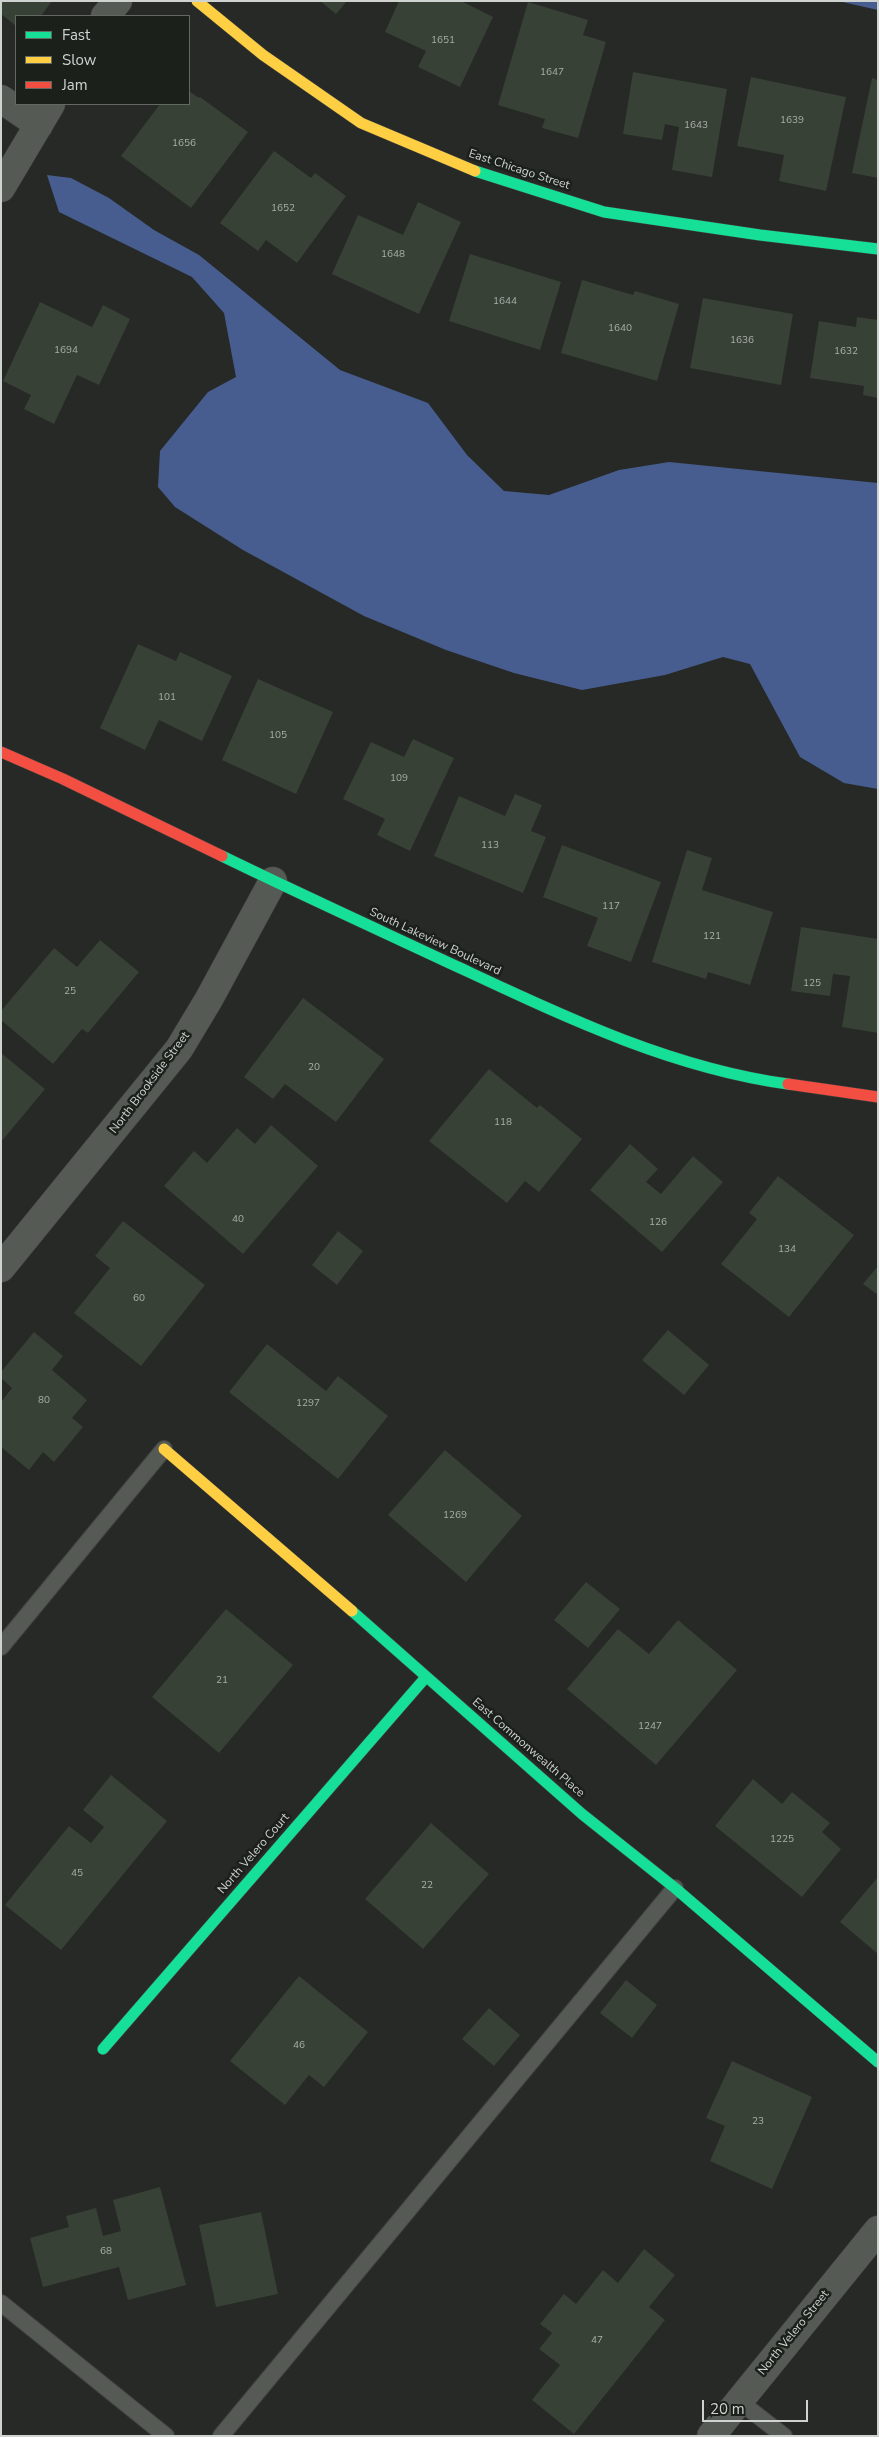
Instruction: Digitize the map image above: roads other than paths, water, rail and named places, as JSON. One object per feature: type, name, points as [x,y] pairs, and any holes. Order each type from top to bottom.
[{"type":"street","points":[[106,15],[118,1]]},
{"type":"street","name":"East Chicago Street","points":[[197,1],[263,55],[361,123],[474,171],[604,212],[760,235],[878,249]]},
{"type":"street","points":[[1,99],[15,104]]},
{"type":"street","points":[[1,188],[45,114],[19,105]]},
{"type":"street","name":"South Lakeview Boulevard","points":[[1,752],[64,779],[273,881],[522,997],[654,1052],[751,1079],[878,1097]]},
{"type":"street","name":"North Brookside Street","points":[[1,1268],[179,1049],[209,999],[273,881]]},
{"type":"street","name":"East Commonwealth Place","points":[[164,1449],[582,1814],[675,1888],[878,2062]]},
{"type":"street","name":"North Velero Court","points":[[103,2049],[426,1677]]},
{"type":"street","name":"North Velero Street","points":[[711,2436],[878,2230]]},
{"type":"lane","points":[[1,1647],[164,1449]]},
{"type":"lane","points":[[221,2436],[675,1888]]},
{"type":"lane","points":[[1,2304],[166,2436]]},
{"type":"lane","points":[[740,2400],[784,2436]]},
{"type":"water","points":[[838,1],[878,1],[878,10]]},
{"type":"water","points":[[47,175],[71,178],[109,198],[154,230],[199,255],[340,370],[428,403],[467,455],[504,491],[549,495],[619,470],[669,462],[878,483],[878,789],[844,783],[800,757],[750,664],[723,657],[665,675],[582,690],[514,673],[446,650],[364,616],[243,550],[175,507],[158,487],[160,451],[208,392],[236,377],[224,313],[192,277],[59,212]]}]
